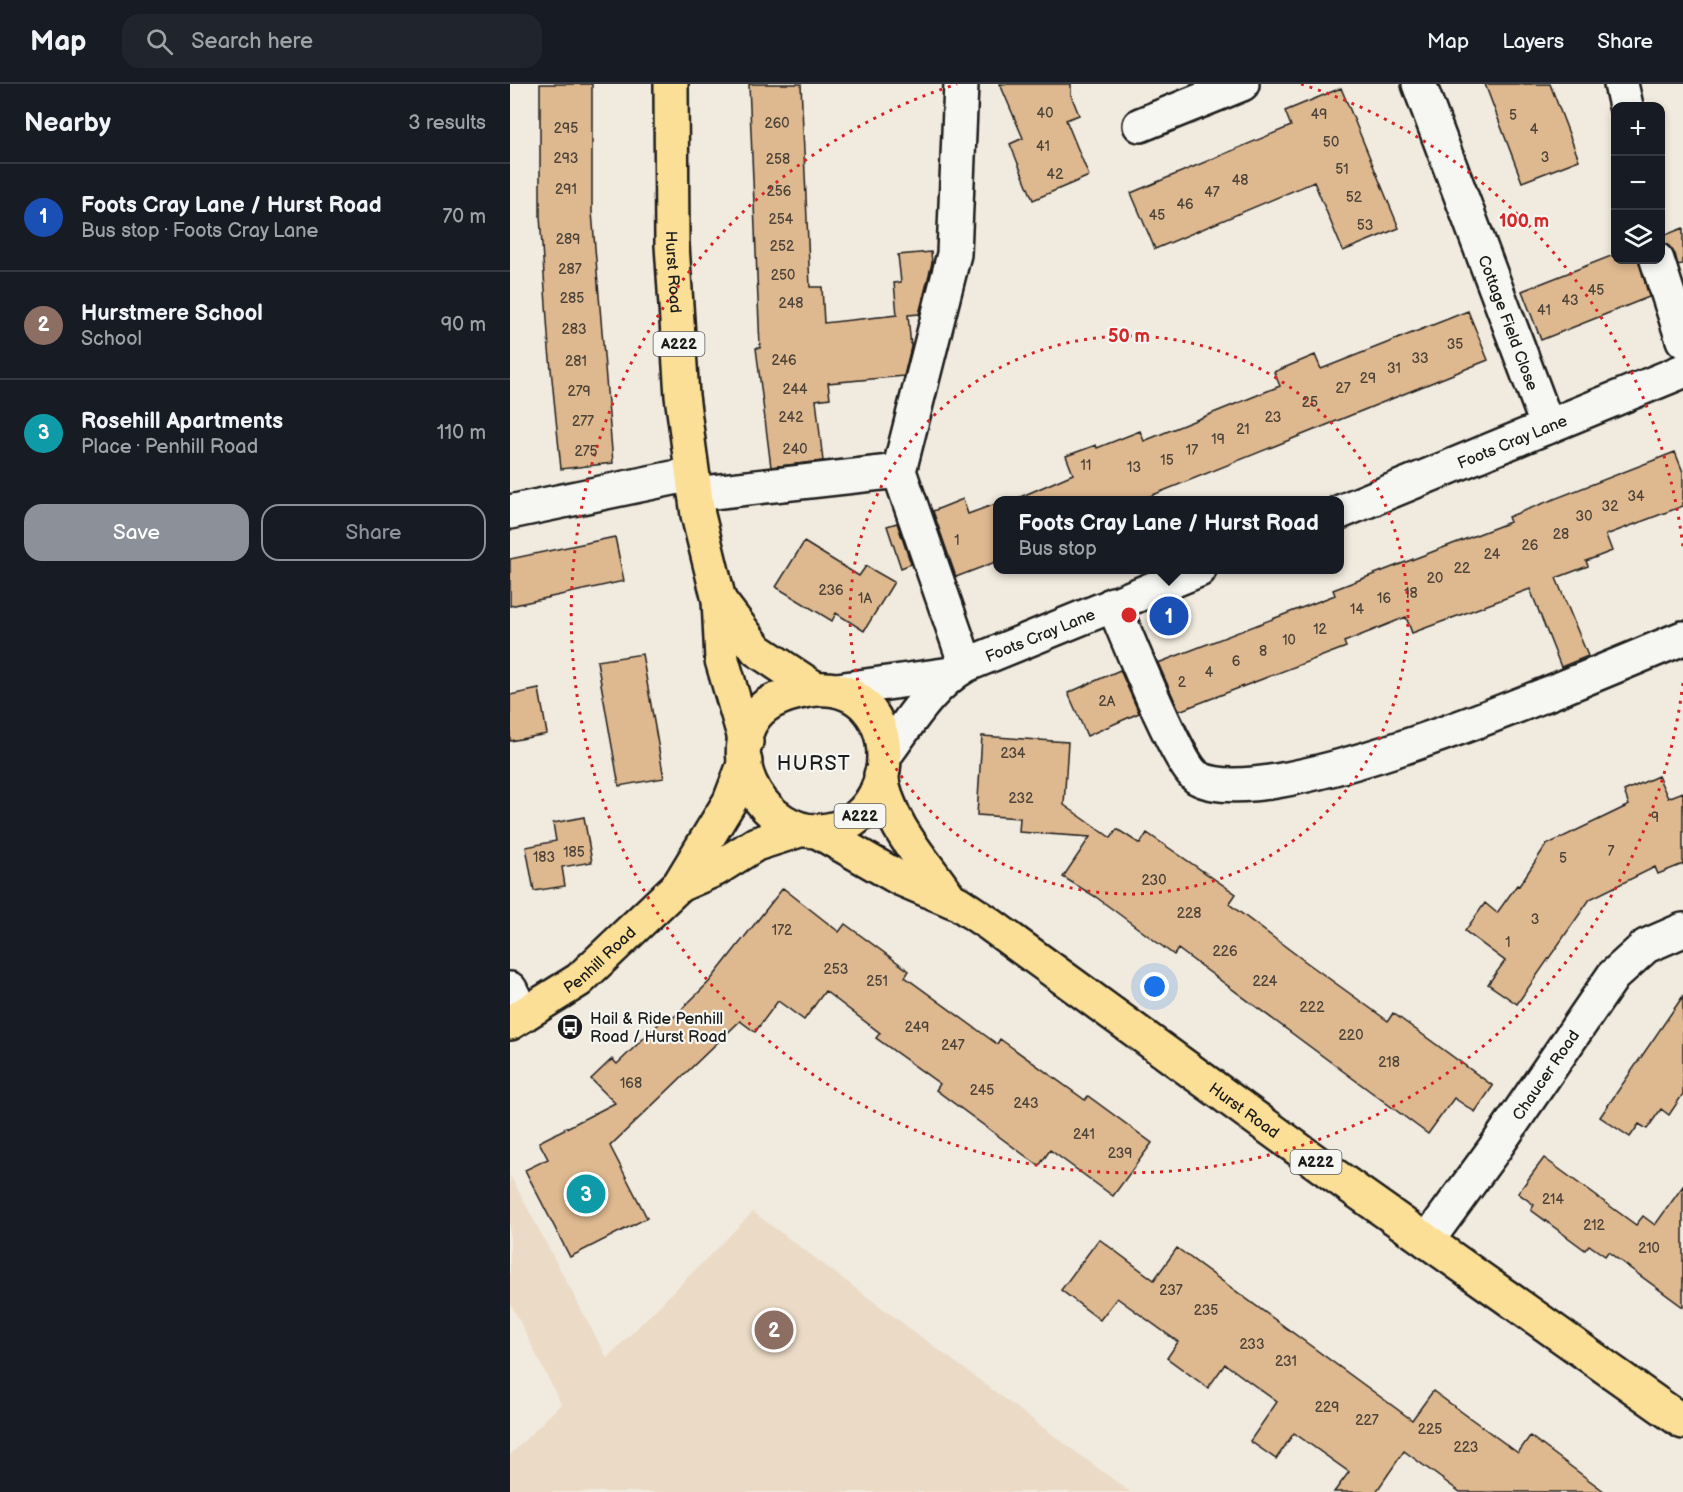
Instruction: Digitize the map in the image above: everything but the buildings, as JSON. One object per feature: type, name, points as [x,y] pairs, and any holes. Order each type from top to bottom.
[{"type":"main road","name":"Hurst Road","points":[[671,84],[672,245],[682,396],[694,484],[719,600],[723,660],[755,793],[769,813],[899,878],[951,900],[988,923],[1427,1241],[1683,1422]]},
{"type":"main road","name":"Hurst Road","points":[[719,600],[757,650],[826,689],[854,697],[872,715],[884,742],[885,799],[897,826],[951,900]]},
{"type":"main road","points":[[745,752],[750,725],[762,710],[783,696],[826,689]]},
{"type":"main road","name":"Penhill Road","points":[[514,1009],[579,980],[679,885],[730,801],[745,752]]},
{"type":"main road","name":"A222","points":[[809,831],[843,828],[859,818],[873,798],[883,765]]},
{"type":"main road","name":"Penhill Road","points":[[679,885],[717,869],[756,844],[809,831]]},
{"type":"street","points":[[958,669],[898,471],[954,255],[961,84]]},
{"type":"street","points":[[1140,125],[1242,84]]},
{"type":"street","name":"Cottage Field Close","points":[[1419,84],[1548,427]]},
{"type":"street","points":[[1621,84],[1625,102]]},
{"type":"street","points":[[1658,264],[1683,340]]},
{"type":"street","name":"Foots Cray Lane","points":[[1344,510],[1683,371]]},
{"type":"street","points":[[510,512],[694,484],[898,471]]},
{"type":"street","name":"Foots Cray Lane","points":[[826,689],[958,669],[1189,574]]},
{"type":"street","points":[[1113,604],[1176,747],[1196,778],[1224,787],[1272,783],[1427,741],[1683,638]]},
{"type":"street","name":"Foots Cray Lane","points":[[883,765],[915,711],[958,669]]},
{"type":"street","name":"Chaucer Road","points":[[1427,1241],[1495,1148],[1613,976],[1646,946],[1683,930]]},
{"type":"shaded area","points":[[510,1175],[607,1358],[753,1212],[1130,1492],[510,1492],[510,1455],[561,1404],[510,1302]]},
{"type":"place","name":"Foots Cray Lane / Hurst Road","points":[[1169,616]]},
{"type":"place","name":"Hail & Ride Penhill Road / Hurst Road","points":[[570,1027]]},
{"type":"place","name":"Rosehill Apartments","points":[[586,1194]]},
{"type":"place","name":"Hurstmere School","points":[[774,1330]]},
{"type":"district","name":"HURST","points":[[814,763]]}]
